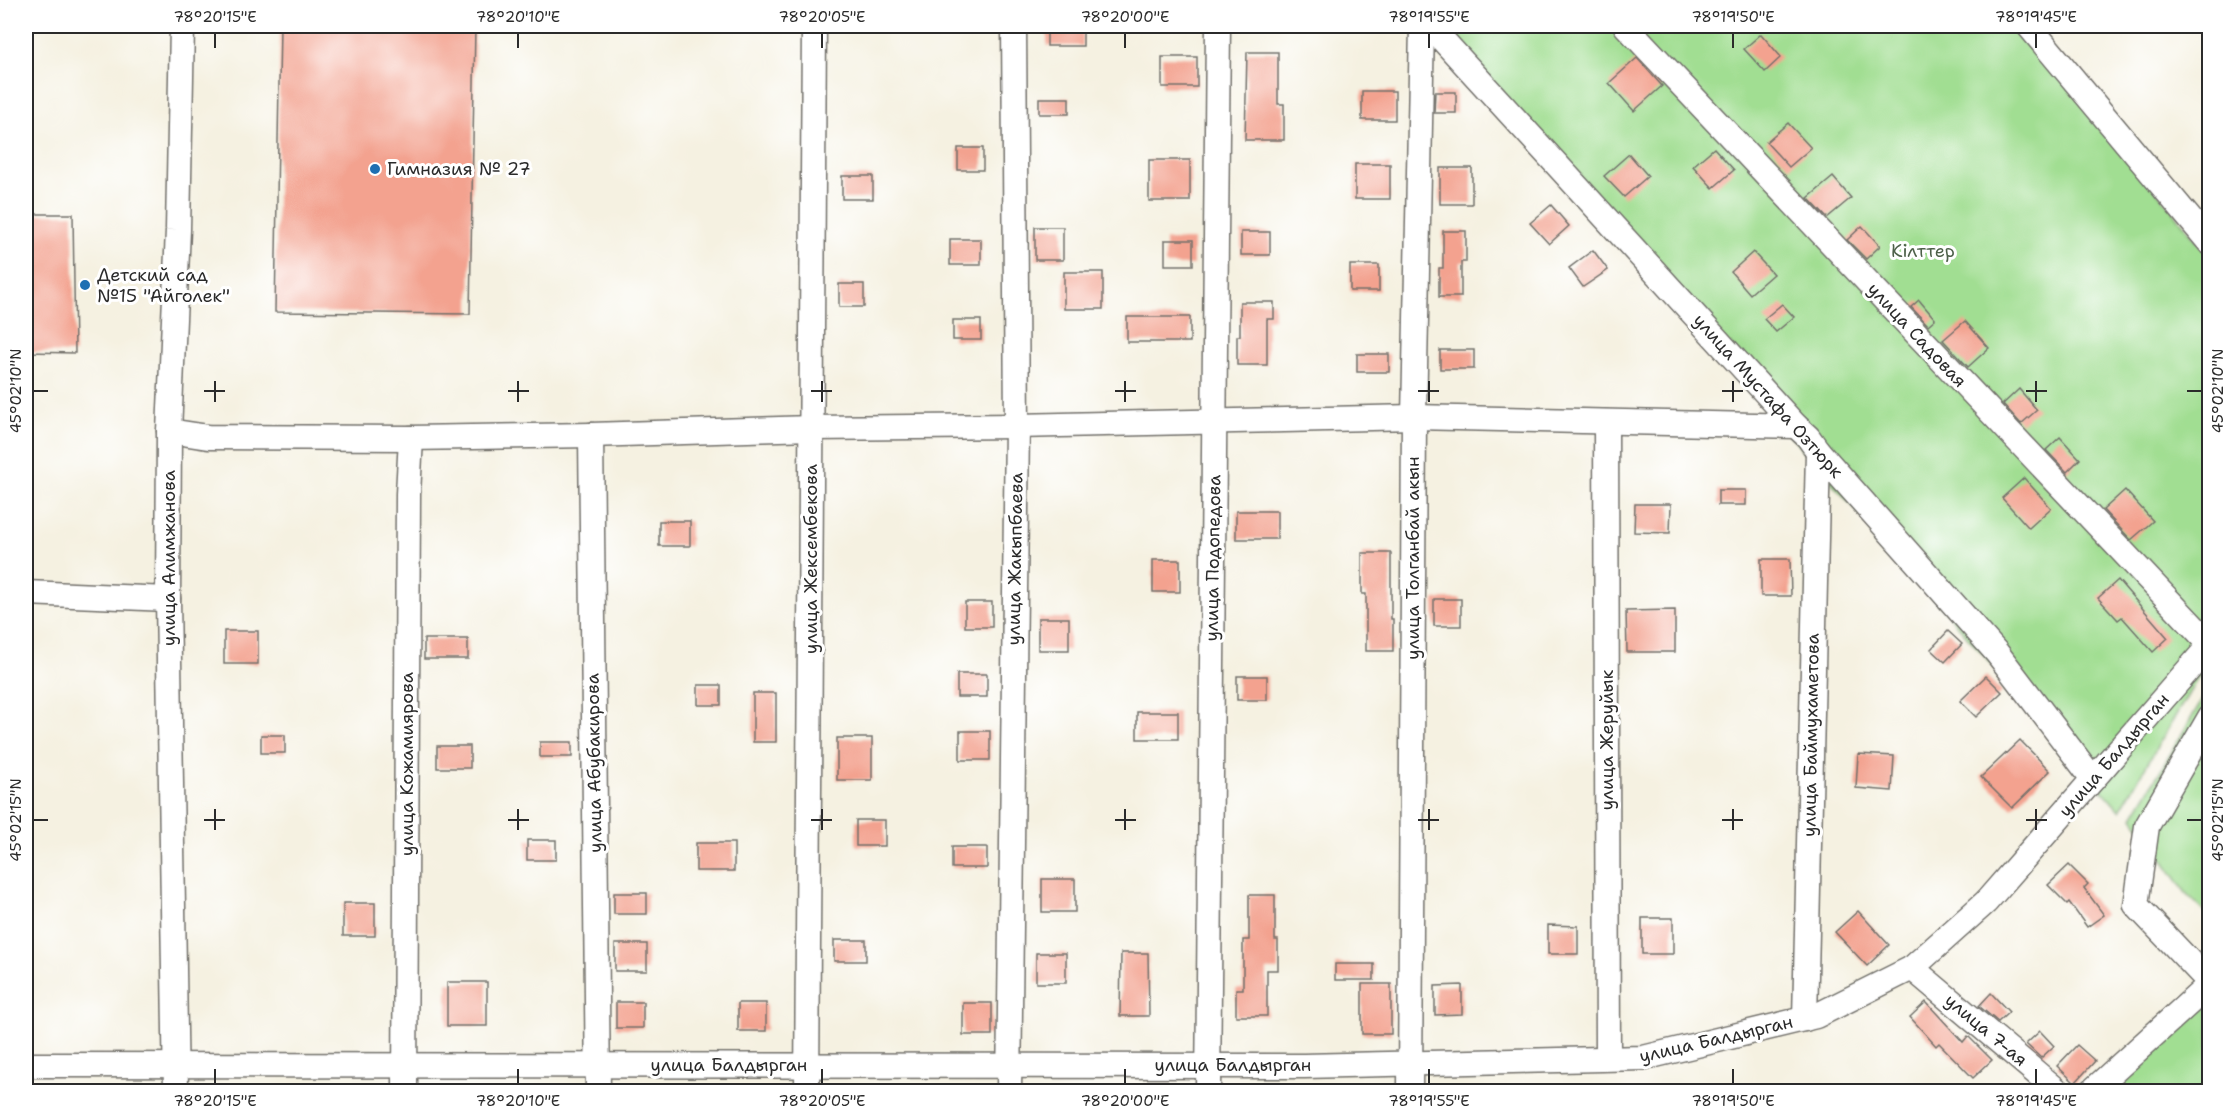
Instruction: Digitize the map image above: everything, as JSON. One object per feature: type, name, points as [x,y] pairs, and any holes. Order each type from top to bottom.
[{"type":"street","name":"улица Алимжанова","points":[[176,1092],[168,599],[170,431],[178,230],[182,26]]},
{"type":"street","name":"улица Жексембекова","points":[[807,1092],[814,26]]},
{"type":"street","name":"улица Жакыпбаева","points":[[1008,1092],[1017,426],[1014,26]]},
{"type":"street","name":"улица Подопедова","points":[[1208,1092],[1218,26]]},
{"type":"street","name":"улица Толганбай акын","points":[[1410,1092],[1414,417],[1422,26]]},
{"type":"street","name":"улица Мустафа Озтюрк","points":[[1430,26],[1808,437],[1997,653],[2093,778]]},
{"type":"street","name":"улица Садовая","points":[[1626,26],[2210,644]]},
{"type":"street","points":[[2028,26],[2210,243]]},
{"type":"street","points":[[170,431],[208,437],[411,438],[1414,417],[1796,426]]},
{"type":"street","name":"улица Жеруйык","points":[[1606,422],[1608,1058]]},
{"type":"street","name":"улица Абубакирова","points":[[591,435],[598,1092]]},
{"type":"street","name":"улица Кожамиярова","points":[[405,1092],[408,506],[411,438]]},
{"type":"street","name":"улица Баймухаметова","points":[[1805,1019],[1818,451]]},
{"type":"street","points":[[26,593],[168,599]]},
{"type":"street","name":"улица Балдырган","points":[[26,1065],[1208,1065],[1643,1058],[1816,1016],[1912,968],[1986,902],[2210,644]]},
{"type":"street","points":[[2091,1092],[2210,983],[2136,905],[2147,826],[2210,717]]},
{"type":"street","name":"улица 7-ая","points":[[1912,968],[2059,1092]]},
{"type":"green space","name":"Кілттер","points":[[1430,26],[2025,26],[2209,256],[2209,659],[2120,810]]},
{"type":"green space","points":[[2209,688],[2209,916],[2186,893],[2133,817]]},
{"type":"green space","points":[[2209,993],[2209,1091],[2096,1091]]},
{"type":"building","name":"Гимназия № 27","points":[[280,26],[475,26],[470,314],[275,312]]},
{"type":"building","points":[[1047,32],[1083,32],[1083,46],[1047,46]]},
{"type":"building","points":[[1761,34],[1781,57],[1765,72],[1744,49]]},
{"type":"building","points":[[1247,52],[1278,52],[1278,104],[1284,104],[1284,140],[1245,140]]},
{"type":"building","points":[[1162,57],[1197,57],[1197,87],[1162,87]]},
{"type":"building","points":[[1637,58],[1662,86],[1634,111],[1609,83]]},
{"type":"building","points":[[1362,91],[1395,91],[1395,120],[1362,120]]},
{"type":"building","points":[[1435,92],[1456,92],[1456,113],[1434,113]]},
{"type":"building","points":[[1039,98],[1069,98],[1069,114],[1039,114]]},
{"type":"building","points":[[1788,123],[1811,148],[1789,167],[1766,142]]},
{"type":"building","points":[[958,148],[983,148],[983,170],[958,170]]},
{"type":"building","points":[[1714,148],[1734,170],[1713,188],[1693,166]]},
{"type":"building","points":[[1629,154],[1648,176],[1624,197],[1604,176]]},
{"type":"building","points":[[1149,160],[1190,160],[1190,201],[1149,201]]},
{"type":"building","points":[[1355,164],[1390,164],[1390,199],[1355,199]]},
{"type":"building","points":[[1440,168],[1472,168],[1472,204],[1440,204]]},
{"type":"building","points":[[842,176],[873,176],[873,199],[842,199]]},
{"type":"building","points":[[1833,177],[1851,198],[1827,218],[1808,198]]},
{"type":"building","points":[[1551,205],[1569,226],[1549,244],[1530,223]]},
{"type":"building","points":[[26,214],[73,214],[75,353],[28,352]]},
{"type":"building","points":[[1862,226],[1880,246],[1866,259],[1847,240]]},
{"type":"building","points":[[1035,227],[1063,227],[1063,260],[1035,260]]},
{"type":"building","points":[[1443,231],[1466,231],[1466,262],[1461,262],[1461,297],[1439,297],[1439,268],[1443,268]]},
{"type":"building","points":[[1241,232],[1270,232],[1270,255],[1241,255]]},
{"type":"building","points":[[950,239],[981,239],[981,265],[950,265]]},
{"type":"building","points":[[1165,240],[1193,240],[1193,265],[1165,265]]},
{"type":"building","points":[[1593,250],[1608,270],[1583,287],[1569,268]]},
{"type":"building","points":[[1753,252],[1773,274],[1750,294],[1731,272]]},
{"type":"building","points":[[1350,265],[1379,265],[1379,291],[1350,291]]},
{"type":"building","points":[[1064,272],[1103,272],[1103,309],[1064,309]]},
{"type":"building","points":[[839,284],[864,284],[864,307],[839,307]]},
{"type":"building","points":[[1919,300],[1935,319],[1928,325],[1911,307]]},
{"type":"building","points":[[1240,302],[1274,302],[1274,319],[1267,319],[1267,365],[1237,365]]},
{"type":"building","points":[[1782,304],[1794,317],[1776,332],[1764,319]]},
{"type":"building","points":[[1127,317],[1190,317],[1190,342],[1127,342]]},
{"type":"building","points":[[953,320],[981,320],[981,340],[953,340]]},
{"type":"building","points":[[1965,321],[1989,348],[1968,367],[1943,340]]},
{"type":"building","points":[[1440,350],[1474,350],[1474,369],[1440,369]]},
{"type":"building","points":[[1357,354],[1389,354],[1389,372],[1357,372]]},
{"type":"building","points":[[2019,389],[2037,410],[2021,424],[2003,404]]},
{"type":"building","points":[[2060,437],[2080,459],[2067,472],[2046,450]]},
{"type":"building","points":[[2024,478],[2051,508],[2029,528],[2002,498]]},
{"type":"building","points":[[1718,490],[1746,490],[1746,505],[1718,505]]},
{"type":"building","points":[[2125,490],[2153,521],[2131,540],[2103,510]]},
{"type":"building","points":[[1635,504],[1671,504],[1670,533],[1634,532]]},
{"type":"building","points":[[1236,511],[1277,511],[1277,539],[1236,539]]},
{"type":"building","points":[[659,521],[690,521],[690,546],[659,546]]},
{"type":"building","points":[[1362,553],[1391,553],[1393,651],[1366,651],[1366,594],[1362,594]]},
{"type":"building","points":[[1761,559],[1790,559],[1791,596],[1761,596]]},
{"type":"building","points":[[1153,560],[1180,560],[1180,592],[1153,592]]},
{"type":"building","points":[[2118,580],[2168,638],[2153,652],[2122,617],[2118,620],[2098,598]]},
{"type":"building","points":[[1434,599],[1461,599],[1461,626],[1434,626]]},
{"type":"building","points":[[965,602],[992,602],[992,627],[965,627]]},
{"type":"building","points":[[1675,610],[1675,652],[1627,652],[1626,611]]},
{"type":"building","points":[[1038,618],[1069,618],[1069,650],[1038,650]]},
{"type":"building","points":[[224,631],[258,631],[258,664],[224,664]]},
{"type":"building","points":[[1948,631],[1962,644],[1945,662],[1931,649]]},
{"type":"building","points":[[424,639],[468,639],[468,659],[424,659]]},
{"type":"building","points":[[957,674],[987,674],[987,697],[957,697]]},
{"type":"building","points":[[1237,676],[1267,676],[1267,700],[1237,700]]},
{"type":"building","points":[[1986,676],[2002,692],[1976,717],[1960,701]]},
{"type":"building","points":[[698,685],[721,685],[721,705],[698,705]]},
{"type":"building","points":[[753,693],[776,693],[776,742],[753,742]]},
{"type":"building","points":[[1137,712],[1178,712],[1178,739],[1137,739]]},
{"type":"building","points":[[960,731],[990,731],[990,760],[960,760]]},
{"type":"building","points":[[261,735],[285,735],[285,753],[261,753]]},
{"type":"building","points":[[837,738],[872,738],[872,780],[837,780]]},
{"type":"building","points":[[2020,740],[2050,771],[2012,808],[1981,777]]},
{"type":"building","points":[[540,742],[572,742],[572,757],[540,757]]},
{"type":"building","points":[[437,746],[470,746],[470,768],[437,768]]},
{"type":"building","points":[[1858,754],[1894,756],[1892,791],[1856,788]]},
{"type":"building","points":[[856,820],[885,820],[885,846],[856,846]]},
{"type":"building","points":[[527,840],[556,840],[556,860],[527,860]]},
{"type":"building","points":[[696,843],[734,843],[734,871],[696,871]]},
{"type":"building","points":[[952,847],[987,847],[987,868],[952,868]]},
{"type":"building","points":[[2069,865],[2088,884],[2084,888],[2104,915],[2087,927],[2069,902],[2067,904],[2048,885]]},
{"type":"building","points":[[1042,879],[1075,879],[1075,912],[1042,912]]},
{"type":"building","points":[[614,893],[647,893],[647,914],[614,914]]},
{"type":"building","points":[[1249,895],[1275,895],[1278,970],[1267,970],[1267,1016],[1236,1016],[1236,989],[1243,989],[1243,940],[1249,940]]},
{"type":"building","points":[[343,903],[375,903],[375,936],[343,936]]},
{"type":"building","points":[[1858,911],[1889,945],[1867,966],[1835,932]]},
{"type":"building","points":[[1642,918],[1673,918],[1673,954],[1642,954]]},
{"type":"building","points":[[1548,925],[1578,926],[1578,954],[1548,954]]},
{"type":"building","points":[[834,940],[866,940],[866,961],[834,961]]},
{"type":"building","points":[[615,944],[647,944],[647,971],[615,971]]},
{"type":"building","points":[[1036,953],[1066,953],[1066,983],[1036,983]]},
{"type":"building","points":[[1121,953],[1148,953],[1149,1016],[1120,1016]]},
{"type":"building","points":[[1335,964],[1374,964],[1374,980],[1335,980]]},
{"type":"building","points":[[447,982],[487,982],[487,1026],[447,1026]]},
{"type":"building","points":[[1362,984],[1391,984],[1391,1034],[1362,1034]]},
{"type":"building","points":[[1462,985],[1462,1014],[1435,1015],[1435,986]]},
{"type":"building","points":[[1991,993],[2009,1012],[1998,1022],[1979,1006]]},
{"type":"building","points":[[616,1002],[643,1002],[643,1028],[616,1028]]},
{"type":"building","points":[[1926,1002],[1963,1042],[1968,1036],[1992,1060],[1973,1078],[1939,1043],[1936,1046],[1910,1017]]},
{"type":"building","points":[[738,1003],[766,1003],[766,1031],[738,1031]]},
{"type":"building","points":[[963,1003],[992,1003],[992,1035],[963,1035]]},
{"type":"building","points":[[2040,1031],[2054,1046],[2041,1058],[2026,1044]]},
{"type":"building","points":[[2077,1045],[2095,1061],[2075,1083],[2057,1066]]},
{"type":"place","name":"Гимназия № 27","points":[[375,169]]},
{"type":"place","name":"Детский сад №15 \"Айголек\"","points":[[85,285]]}]
